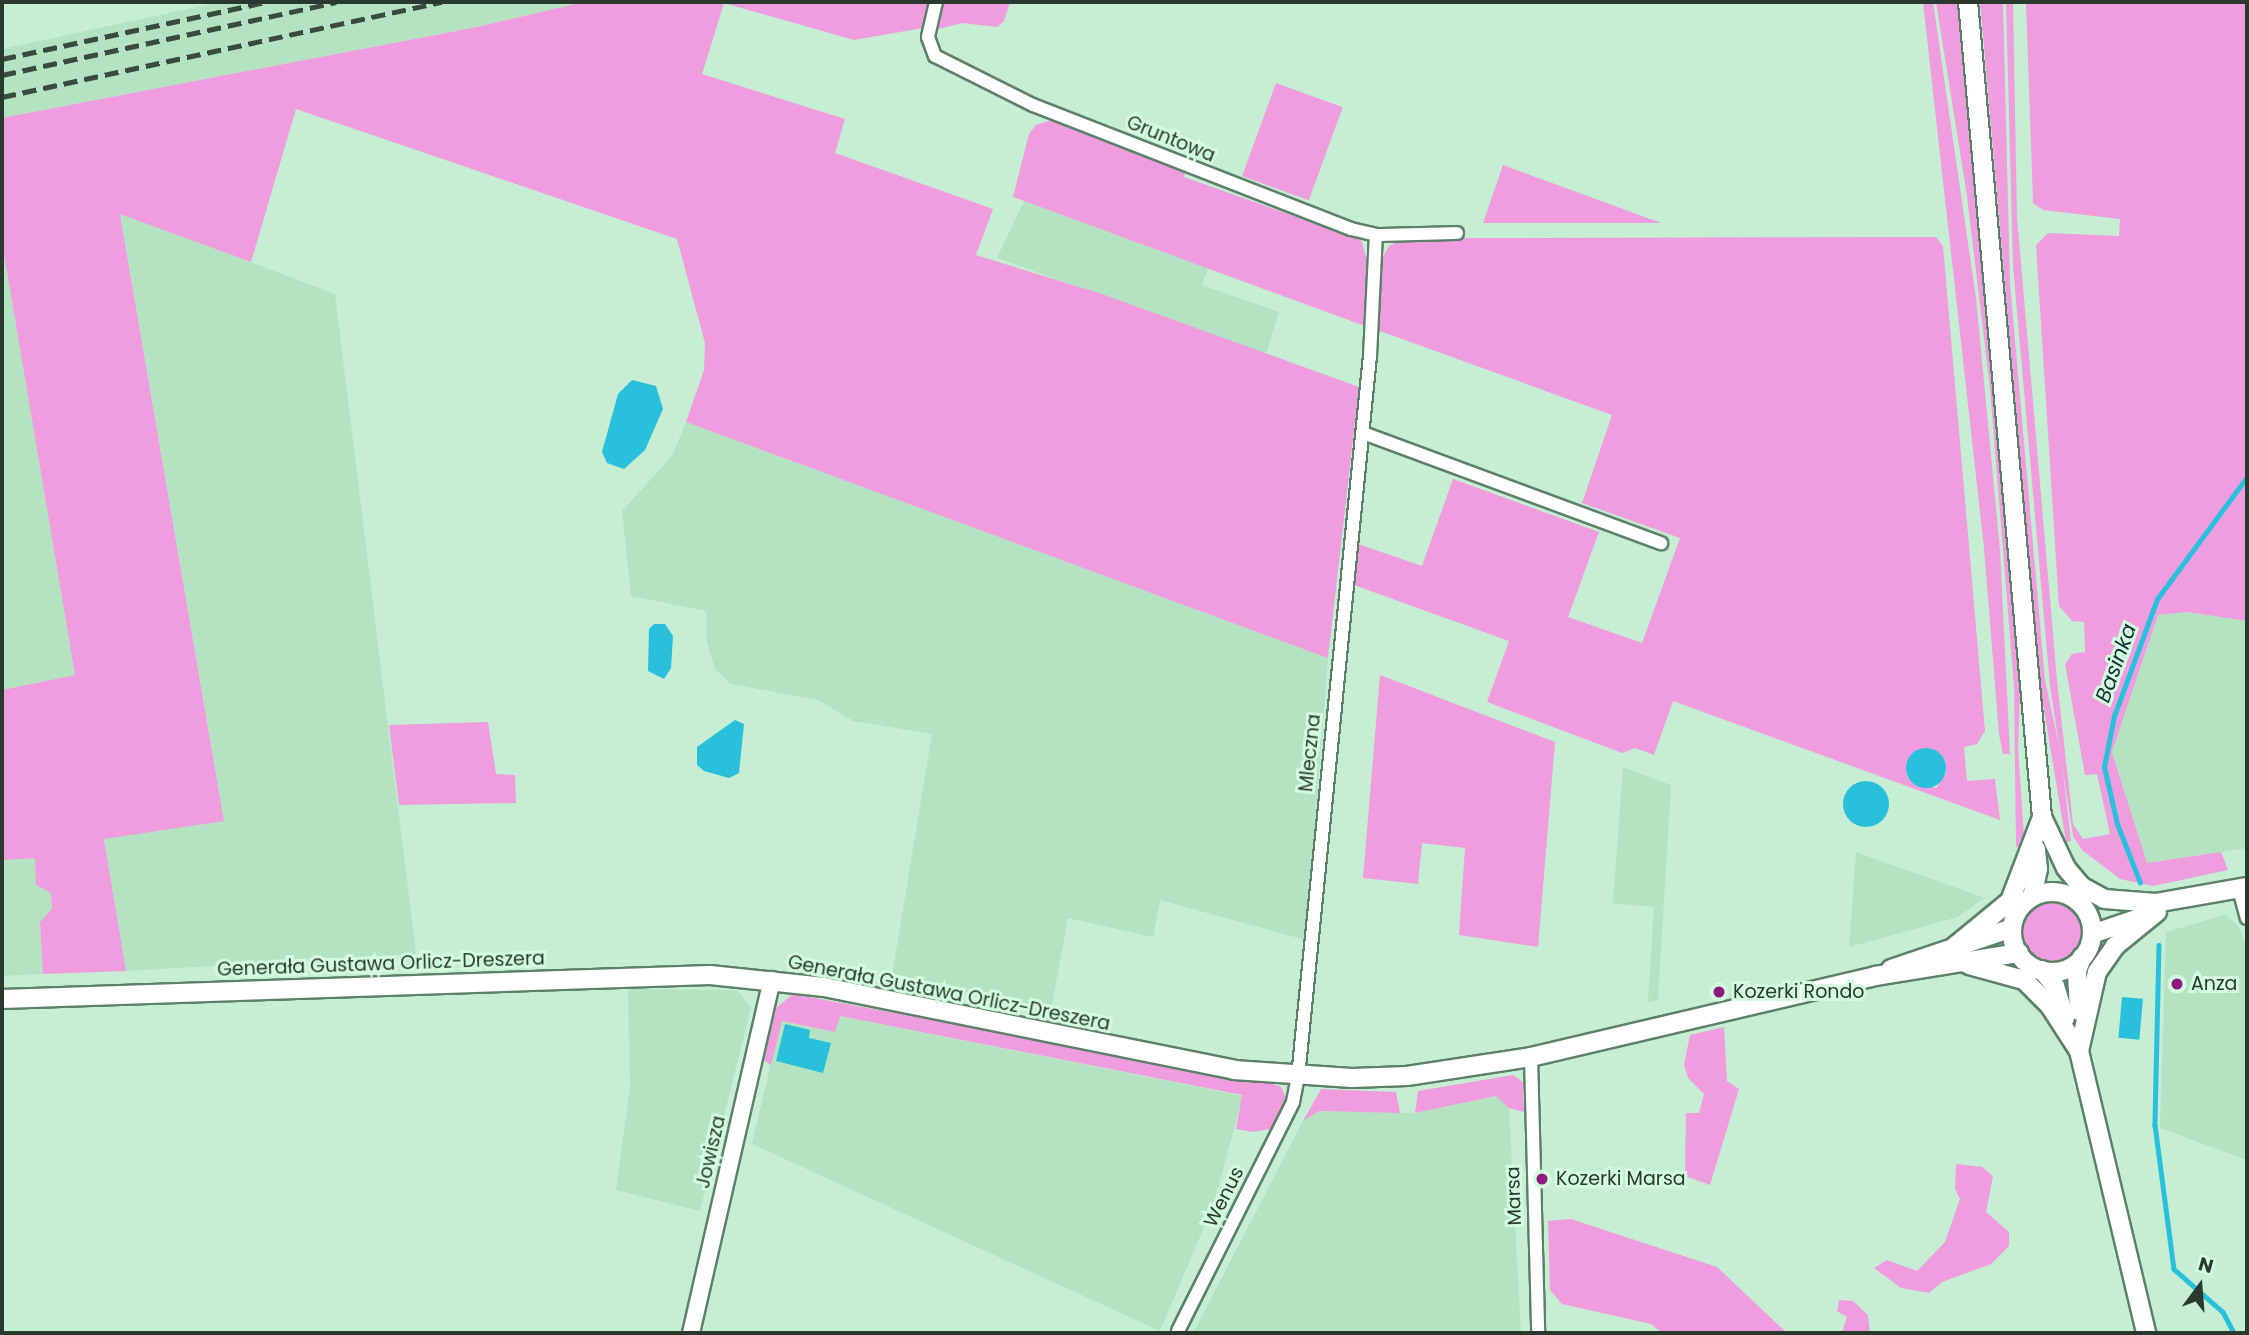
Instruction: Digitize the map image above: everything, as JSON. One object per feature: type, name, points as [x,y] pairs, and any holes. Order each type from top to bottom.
[{"type":"main road","points":[[1968,2],[2042,817],[2066,868],[2091,893],[2104,899],[2157,908]]},
{"type":"main road","points":[[2042,817],[2010,901],[1955,955],[2024,980],[2050,1006],[2077,1041]]},
{"type":"main road","points":[[2034,839],[2039,862],[2032,897],[2015,916],[2012,928],[2019,953],[2042,970],[2055,986],[2077,1041],[2146,1333]]},
{"type":"main road","points":[[2054,839],[2060,887],[2077,901],[2092,934]]},
{"type":"main road","points":[[2077,1041],[2077,971],[2092,934],[2157,908],[2243,888]]},
{"type":"main road","points":[[2032,897],[2051,892],[2077,901],[2157,908]]},
{"type":"main road","points":[[2077,1041],[2087,998],[2105,957],[2157,908]]},
{"type":"main road","name":"Generała Gustawa Orlicz-Dreszera","points":[[2,999],[618,976],[772,980],[1179,1060],[1298,1077],[1407,1076],[1531,1057],[1875,976],[1955,955],[2012,928]]},
{"type":"main road","name":"Generała Gustawa Orlicz-Dreszera","points":[[1955,955],[2019,953]]},
{"type":"main road","points":[[2042,970],[2064,970],[2082,957]]},
{"type":"street","name":"Gruntowa","points":[[936,2],[929,46],[935,55],[964,73],[1295,210],[1376,235],[1457,233]]},
{"type":"street","name":"Mleczna","points":[[1298,1077],[1363,433],[1376,235]]},
{"type":"street","points":[[1363,433],[1661,542]]},
{"type":"street","points":[[2243,888],[2247,918]]},
{"type":"street","name":"Jowisza","points":[[691,1333],[772,980]]},
{"type":"street","name":"Marsa","points":[[1531,1057],[1538,1333]]},
{"type":"street","name":"Wenus","points":[[1178,1331],[1293,1102],[1298,1077]]},
{"type":"shaded area","points":[[220,2],[584,2],[472,28],[2,118],[2,49]]},
{"type":"shaded area","points":[[584,2],[931,2],[923,28],[854,40],[724,3],[702,74],[845,119],[835,153],[993,209],[976,255],[1102,294],[1359,387],[1328,658],[686,422],[704,370],[705,343],[677,239],[296,109],[251,262],[120,214],[224,821],[104,839],[126,971],[43,974],[40,922],[52,909],[51,893],[36,885],[35,858],[4,860],[2,690],[75,675],[2,242],[2,118],[472,28]]},
{"type":"shaded area","points":[[943,2],[1010,2],[1004,21],[997,27],[962,23],[938,29]]},
{"type":"shaded area","points":[[1923,2],[1933,2],[1976,298],[2000,550],[2010,754],[2003,754],[1999,734],[1984,548]]},
{"type":"shaded area","points":[[1936,2],[1960,2],[2020,691],[2018,749],[2025,850],[2016,847],[2014,687],[1990,388],[1967,196]]},
{"type":"shaded area","points":[[1980,2],[2003,2],[2010,283],[2045,680],[2061,755],[2071,841],[2066,842],[2041,692]]},
{"type":"shaded area","points":[[2006,2],[2013,2],[2017,217],[2057,680],[2073,824],[2083,839],[2110,834],[2097,774],[2085,775],[2065,664],[2072,654],[2085,652],[2084,622],[2072,621],[2059,606],[2036,245],[2048,233],[2119,236],[2120,219],[2043,210],[2033,203],[2026,2],[2247,2],[2247,621],[2187,612],[2158,615],[2112,752],[2147,863],[2221,852],[2228,870],[2153,886],[2120,879],[2082,850],[2073,836],[2050,686],[2013,266]]},
{"type":"shaded area","points":[[1276,83],[1343,107],[1309,200],[1242,176]]},
{"type":"shaded area","points":[[1052,120],[1185,172],[1184,177],[1361,240],[1368,264],[1365,326],[1013,197],[1029,134],[1036,125]]},
{"type":"shaded area","points":[[1503,165],[1661,223],[1483,223]]},
{"type":"shaded area","points":[[1024,201],[1208,268],[1202,285],[1279,312],[1266,354],[997,258]]},
{"type":"shaded area","points":[[120,213],[335,294],[416,954],[126,971],[104,838],[224,820]]},
{"type":"shaded area","points":[[1936,237],[1943,246],[1985,731],[1977,744],[1964,747],[1967,781],[1995,779],[2000,820],[1673,701],[1654,755],[1635,748],[1622,753],[1487,702],[1509,641],[1354,585],[1358,544],[1422,566],[1453,479],[1599,532],[1568,617],[1642,643],[1680,538],[1582,503],[1612,415],[1380,331],[1379,264],[1389,246],[1403,239]],"holes":[[[1945,759],[1946,774],[1936,788],[1907,777],[1906,762]]]},
{"type":"shaded area","points":[[2,242],[75,675],[2,690]]},
{"type":"shaded area","points":[[686,422],[1328,658],[1306,940],[1160,900],[1153,937],[1068,918],[1051,1010],[892,976],[932,734],[853,721],[818,700],[731,684],[715,669],[707,643],[706,611],[631,596],[622,511],[672,456]]},
{"type":"shaded area","points":[[2187,612],[2247,621],[2247,848],[2147,863],[2112,752],[2158,615]]},
{"type":"shaded area","points":[[1380,675],[1555,742],[1538,947],[1459,935],[1465,848],[1422,843],[1418,884],[1363,878]]},
{"type":"shaded area","points":[[488,722],[496,774],[515,775],[516,803],[399,805],[389,725]]},
{"type":"shaded area","points":[[1623,767],[1671,785],[1658,1000],[1648,1002],[1654,907],[1613,903]]},
{"type":"shaded area","points":[[1856,852],[1984,898],[1958,917],[1849,947]]},
{"type":"shaded area","points":[[2,858],[35,858],[51,893],[52,910],[40,922],[43,974],[2,976]]},
{"type":"shaded area","points":[[2046,903],[2058,903],[2073,911],[2081,926],[2081,938],[2073,953],[2058,961],[2046,961],[2031,953],[2023,938],[2023,926],[2031,911]]},
{"type":"shaded area","points":[[2225,915],[2238,925],[2247,950],[2247,1160],[2160,1128],[2166,932]]},
{"type":"shaded area","points":[[628,989],[737,990],[751,1008],[700,1211],[616,1190],[630,1087]]},
{"type":"shaded area","points":[[793,994],[1273,1084],[1281,1087],[1286,1098],[1274,1128],[1253,1132],[1236,1129],[1242,1095],[840,1016],[835,1032],[782,1021],[771,1065],[764,1060],[776,1008]]},
{"type":"shaded area","points":[[839,1016],[1243,1096],[1213,1206],[1160,1331],[752,1144],[781,1021],[835,1032]]},
{"type":"shaded area","points":[[1724,1027],[1727,1081],[1739,1089],[1710,1185],[1685,1176],[1686,1113],[1699,1113],[1704,1094],[1688,1078],[1684,1065],[1690,1035]]},
{"type":"shaded area","points":[[1513,1075],[1523,1082],[1524,1112],[1509,1108],[1496,1096],[1415,1113],[1418,1091]]},
{"type":"shaded area","points":[[1321,1089],[1396,1092],[1400,1113],[1319,1111],[1303,1121]]},
{"type":"shaded area","points":[[1497,1096],[1509,1108],[1521,1333],[1193,1333],[1303,1121],[1319,1111],[1415,1113]]},
{"type":"shaded area","points":[[1956,1164],[1982,1167],[1993,1176],[1986,1212],[2009,1232],[2009,1246],[1991,1264],[1942,1282],[1929,1293],[1901,1288],[1874,1268],[1887,1260],[1917,1271],[1945,1242],[1960,1199],[1955,1189]]},
{"type":"shaded area","points":[[1571,1219],[1717,1267],[1787,1333],[1662,1333],[1651,1324],[1562,1304],[1550,1290],[1548,1221]]},
{"type":"shaded area","points":[[1839,1300],[1853,1301],[1868,1315],[1870,1333],[1842,1333],[1847,1317],[1837,1311]]},
{"type":"water","points":[[632,380],[656,386],[663,409],[645,450],[624,469],[607,463],[602,452],[618,394]]},
{"type":"water","points":[[654,624],[665,624],[673,636],[671,668],[664,679],[648,671],[649,629]]},
{"type":"water","points":[[735,720],[744,724],[739,773],[729,778],[704,771],[697,765],[697,747]]},
{"type":"water","points":[[1926,748],[1940,754],[1946,768],[1940,782],[1926,788],[1912,782],[1906,768],[1912,754]]},
{"type":"water","points":[[1866,781],[1882,788],[1889,804],[1882,820],[1866,827],[1850,820],[1843,804],[1850,788]]},
{"type":"water","points":[[2122,997],[2143,999],[2139,1040],[2118,1038]]},
{"type":"water","points":[[785,1024],[810,1030],[809,1038],[831,1043],[823,1073],[776,1061]]},
{"type":"waterway","name":"Basinka","points":[[2140,883],[2117,824],[2104,767],[2114,716],[2157,599],[2247,477]]},
{"type":"waterway","name":"Basinka","points":[[2159,945],[2155,1125],[2174,1269],[2223,1312],[2234,1333]]},
{"type":"railway","points":[[2,59],[265,2]]},
{"type":"railway","points":[[2,75],[336,2]]},
{"type":"railway","points":[[2,97],[442,2]]},
{"type":"place","name":"Anza","points":[[2177,984]]},
{"type":"place","name":"Kozerki Rondo","points":[[1719,992]]},
{"type":"place","name":"Kozerki Marsa","points":[[1542,1179]]}]
